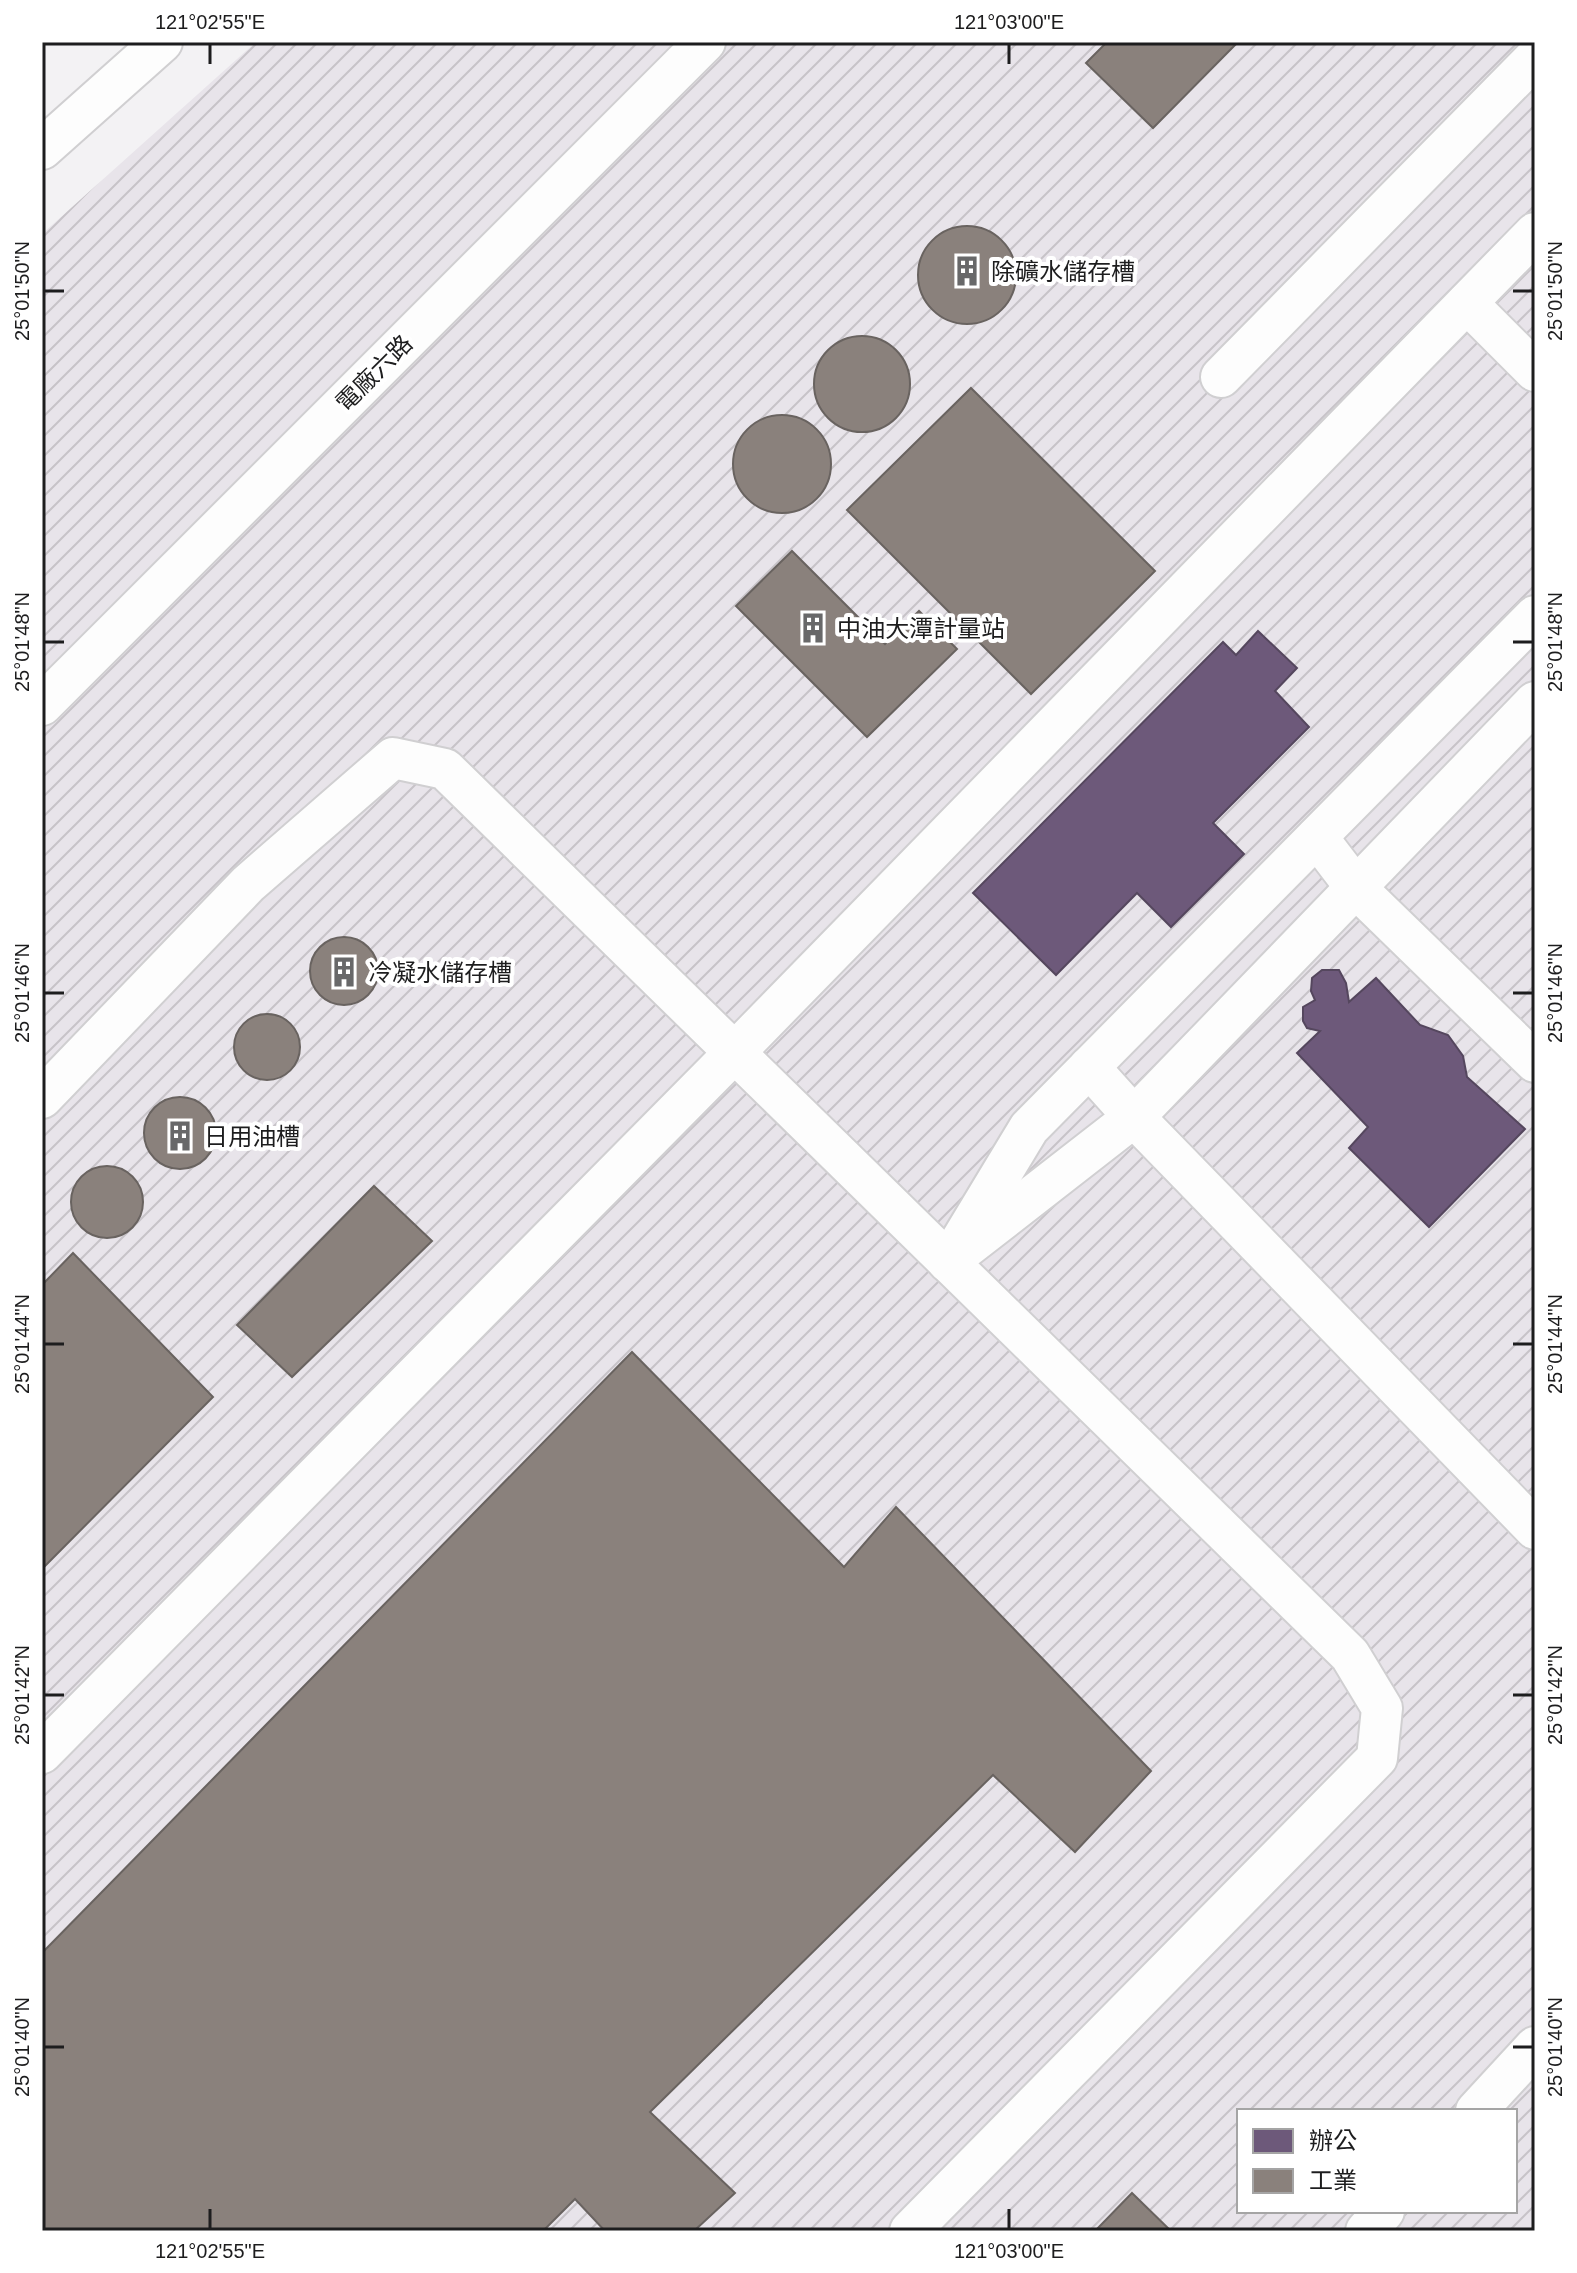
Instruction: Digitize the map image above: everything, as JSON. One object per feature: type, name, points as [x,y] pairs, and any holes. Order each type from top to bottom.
[{"type":"street","points":[[42,149],[162,42]]},
{"type":"street","name":"電廠六路","points":[[42,705],[705,42]]},
{"type":"street","points":[[1221,377],[1534,59]]},
{"type":"street","points":[[42,1753],[735,1052],[1535,233]]},
{"type":"street","points":[[1467,303],[1535,371]]},
{"type":"street","points":[[948,1262],[1029,1128],[1535,616]]},
{"type":"street","points":[[948,1262],[1134,1117],[1535,702]]},
{"type":"street","points":[[42,1098],[248,884],[393,758],[445,769],[1350,1655],[1382,1708],[1377,1758],[910,2231]]},
{"type":"street","points":[[1317,837],[1356,888],[1535,1062]]},
{"type":"street","points":[[1089,1067],[1535,1529]]},
{"type":"street","points":[[1478,2109],[1535,2047]]},
{"type":"street","points":[[1366,2231],[1382,2213]]},
{"type":"shaded area","points":[[256,42],[1535,42],[1535,2231],[42,2231],[42,234]]},
{"type":"building: 辦公","points":[[1258,631],[1297,668],[1275,691],[1309,727],[1213,823],[1244,854],[1171,927],[1137,893],[1056,975],[973,893],[1223,642],[1236,655]]},
{"type":"building: 辦公","points":[[1322,970],[1339,970],[1346,983],[1349,1002],[1376,978],[1420,1025],[1448,1035],[1463,1056],[1467,1077],[1525,1129],[1429,1227],[1349,1148],[1368,1127],[1297,1053],[1320,1031],[1307,1028],[1303,1021],[1303,1007],[1315,1000],[1311,991],[1312,978]]},
{"type":"building: 工業","points":[[1107,42],[1238,42],[1153,128],[1086,63]]},
{"type":"building: 工業","name":"除礦水儲存槽","points":[[967,226],[986,230],[1002,240],[1012,256],[1016,275],[1012,294],[1002,310],[986,320],[967,324],[948,320],[932,310],[922,294],[918,275],[922,256],[932,240],[948,230]]},
{"type":"building: 工業","points":[[862,336],[880,340],[896,350],[906,366],[910,384],[906,402],[896,418],[880,428],[862,432],[844,428],[828,418],[818,402],[814,384],[818,366],[828,350],[844,340]]},
{"type":"building: 工業","points":[[971,388],[1155,571],[1031,694],[847,510]]},
{"type":"building: 工業","points":[[782,415],[801,419],[816,430],[827,445],[831,464],[827,483],[816,498],[801,509],[782,513],[763,509],[748,498],[737,483],[733,464],[737,445],[748,430],[763,419]]},
{"type":"building: 工業","name":"中油大潭計量站","points":[[792,551],[885,644],[919,611],[957,649],[867,737],[736,606]]},
{"type":"building: 工業","name":"冷凝水儲存槽","points":[[344,937],[368,947],[378,971],[368,995],[344,1005],[320,995],[310,971],[320,947]]},
{"type":"building: 工業","points":[[267,1014],[280,1017],[290,1024],[297,1034],[300,1047],[297,1060],[290,1070],[280,1077],[267,1080],[254,1077],[244,1070],[237,1060],[234,1047],[237,1034],[244,1024],[254,1017]]},
{"type":"building: 工業","name":"日用油槽","points":[[180,1097],[206,1107],[216,1133],[206,1159],[180,1169],[154,1159],[144,1133],[154,1107]]},
{"type":"building: 工業","points":[[107,1166],[127,1172],[137,1182],[143,1202],[137,1222],[127,1232],[107,1238],[87,1232],[77,1222],[71,1202],[77,1182],[87,1172]]},
{"type":"building: 工業","points":[[374,1186],[432,1241],[292,1377],[237,1325]]},
{"type":"building: 工業","points":[[73,1253],[213,1397],[42,1569],[42,1285]]},
{"type":"building: 工業","points":[[632,1352],[844,1567],[896,1507],[1151,1771],[1075,1852],[993,1775],[650,2112],[735,2193],[694,2231],[605,2231],[575,2199],[543,2231],[42,2231],[42,1953]]},
{"type":"building: 工業","points":[[1132,2193],[1171,2231],[1095,2231]]},
{"type":"place","name":"除礦水儲存槽","points":[[967,271]]},
{"type":"place","name":"中油大潭計量站","points":[[813,628]]},
{"type":"place","name":"冷凝水儲存槽","points":[[344,972]]},
{"type":"place","name":"日用油槽","points":[[180,1136]]}]
